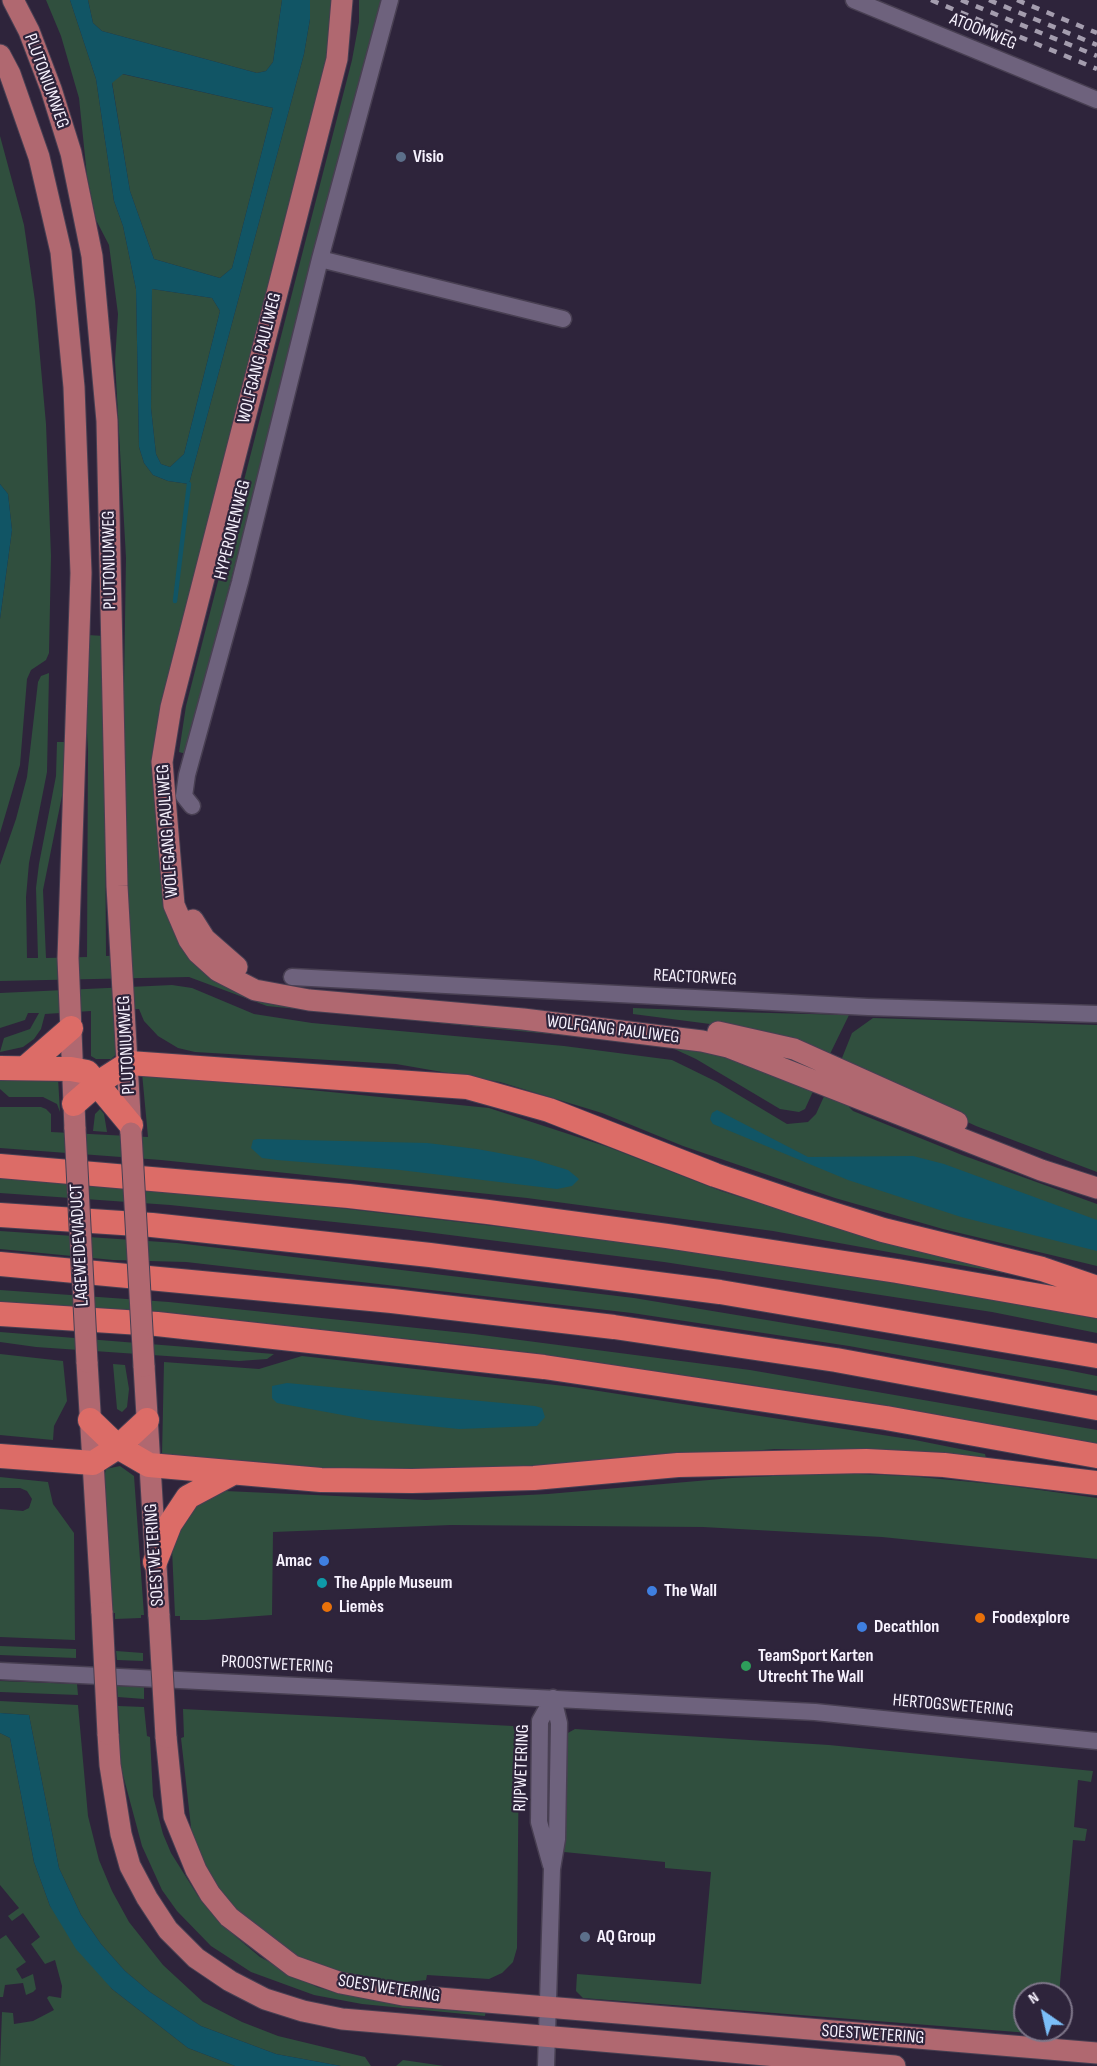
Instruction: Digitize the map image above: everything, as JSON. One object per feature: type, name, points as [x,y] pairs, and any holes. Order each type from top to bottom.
[{"type":"highway","points":[[25,1068],[70,1020]]},
{"type":"highway","points":[[74,1104],[98,1083],[129,1063],[467,1087],[549,1110],[715,1175],[801,1204],[883,1230],[1042,1269],[1097,1288]]},
{"type":"highway","points":[[0,1068],[72,1069],[87,1072],[98,1083],[131,1129]]},
{"type":"highway","points":[[0,1166],[349,1196],[488,1212],[667,1236],[897,1271],[1097,1306]]},
{"type":"highway","points":[[0,1215],[175,1227],[441,1256],[720,1292],[1097,1356]]},
{"type":"highway","points":[[0,1264],[392,1300],[614,1327],[836,1360],[1097,1408]]},
{"type":"highway","points":[[0,1314],[157,1324],[544,1367],[886,1418],[1097,1456]]},
{"type":"highway","points":[[90,1420],[118,1448],[150,1465],[321,1479],[412,1481],[534,1478],[678,1466],[866,1461],[944,1465],[1097,1484]]},
{"type":"highway","points":[[0,1456],[93,1463],[118,1448],[147,1420]]},
{"type":"highway","points":[[155,1562],[170,1524],[188,1497],[233,1473]]},
{"type":"main road","name":"PLUTONIUMWEG","points":[[12,0],[28,31],[51,89],[71,153],[92,256],[107,421],[115,830],[131,1129]]},
{"type":"main road","name":"WOLFGANG PAULIWEG","points":[[342,0],[337,58],[174,696],[162,762],[174,905],[189,940],[198,954],[218,971],[255,990],[309,1000],[523,1018],[702,1041],[729,1047],[1041,1170],[1097,1188]]},
{"type":"main road","name":"WOLFGANG PAULIWEG","points":[[354,0],[351,41],[343,81],[245,448],[181,706],[174,751],[173,804],[185,899],[195,924],[205,939],[230,963],[273,982],[701,1028],[794,1049],[1026,1153],[1097,1176]]},
{"type":"main road","name":"PLUTONIUMWEG","points":[[0,55],[10,75],[39,157],[61,252],[74,387],[81,573],[68,958],[75,1129]]},
{"type":"main road","name":"LAGEWEIDEVIADUCT","points":[[75,1129],[87,1362]]},
{"type":"main road","name":"SOESTWETERING","points":[[131,1129],[155,1562],[166,1737],[174,1816],[196,1870],[210,1894],[229,1917],[293,1966],[341,1983],[393,1993],[1097,2053]]},
{"type":"main road","name":"SOESTWETERING","points":[[87,1362],[108,1734],[115,1804],[130,1866],[168,1930],[196,1958],[230,1981],[265,1999],[303,2012],[342,2019],[895,2066]]},
{"type":"street","name":"HYPERONENWEG","points":[[192,806],[184,796],[187,775],[240,582],[320,259],[390,0]]},
{"type":"street","name":"ATOOMWEG","points":[[854,0],[1097,100]]},
{"type":"street","points":[[320,259],[563,319]]},
{"type":"street","name":"REACTORWEG","points":[[292,977],[868,1007],[1097,1014]]},
{"type":"street","name":"PROOSTWETERING","points":[[0,1671],[553,1698]]},
{"type":"street","name":"HERTOGSWETERING","points":[[553,1698],[815,1712],[1097,1741]]},
{"type":"street","name":"RIJPWETERING","points":[[546,2066],[552,1869],[557,1839],[559,1723],[553,1698]]},
{"type":"green space","points":[[46,0],[70,0],[96,79],[114,201],[123,226],[136,289],[139,447],[144,463],[153,475],[168,481],[189,484],[304,54],[310,19],[310,0],[333,0],[327,66],[161,704],[156,753],[163,890],[215,977],[710,1047],[815,1087],[805,1109],[799,1112],[780,1109],[696,1059],[670,1047],[267,1006],[189,977],[0,981],[0,865],[16,819],[27,777],[38,682],[41,676],[49,673],[47,772],[29,863],[26,897],[27,958],[38,958],[36,888],[56,776],[57,742],[66,742],[66,776],[43,890],[46,958],[87,957],[88,635],[104,636],[106,956],[127,955],[122,808],[126,558],[115,361],[118,314],[109,245],[96,220],[87,176],[79,98],[61,36]]},
{"type":"green space","points":[[88,0],[282,0],[273,62],[266,71],[257,73],[102,31],[93,23]]},
{"type":"green space","points":[[359,0],[381,0],[186,754],[179,752],[186,706],[352,60],[359,22]]},
{"type":"green space","points":[[122,74],[273,108],[232,268],[220,278],[154,259],[130,191],[112,82]]},
{"type":"green space","points":[[0,136],[24,225],[35,301],[46,424],[51,556],[49,653],[46,660],[31,670],[27,679],[20,765],[0,833],[0,619],[12,530],[8,494],[0,484]]},
{"type":"green space","points":[[152,289],[212,298],[220,311],[184,454],[170,467],[161,464],[156,454],[151,408]]},
{"type":"green space","points":[[172,985],[192,988],[254,1014],[312,1023],[564,1046],[672,1060],[717,1082],[787,1124],[808,1122],[816,1114],[826,1092],[850,1103],[849,1107],[853,1111],[962,1155],[1097,1204],[1097,1266],[943,1229],[835,1198],[683,1146],[602,1113],[500,1082],[396,1064],[195,1052],[178,1048],[158,1036],[144,1021],[139,1009],[113,1010],[119,1052],[111,1059],[96,1059],[91,1056],[91,1011],[45,1014],[41,1029],[34,1039],[23,1047],[0,1052],[4,1038],[30,1029],[39,1013],[28,1013],[25,1020],[0,1028],[0,993]]},
{"type":"green space","points":[[633,1008],[849,1015],[829,1056],[751,1033],[710,1024],[633,1014]]},
{"type":"green space","points":[[873,1018],[1097,1025],[1097,1172],[976,1126],[840,1063],[852,1033]]},
{"type":"green space","points":[[142,1073],[489,1108],[608,1147],[721,1191],[868,1237],[1015,1275],[773,1231],[527,1198],[161,1160],[0,1148],[0,1107],[46,1109],[51,1114],[51,1132],[148,1137]]},
{"type":"green space","points":[[0,1078],[58,1078],[60,1112],[57,1104],[43,1097],[9,1097],[0,1089]]},
{"type":"green space","points":[[100,1109],[104,1114],[107,1132],[93,1131],[95,1114]]},
{"type":"green space","points":[[0,1177],[167,1188],[666,1246],[996,1299],[1097,1319],[1097,1333],[992,1312],[664,1262],[402,1229],[170,1205],[0,1193]]},
{"type":"green space","points":[[0,1231],[177,1243],[634,1298],[1097,1376],[1097,1391],[849,1346],[632,1313],[186,1262],[113,1260],[0,1249]]},
{"type":"green space","points":[[0,1290],[169,1302],[474,1334],[750,1370],[1097,1430],[1097,1447],[745,1384],[474,1346],[169,1314],[0,1303]]},
{"type":"green space","points":[[0,1332],[274,1354],[267,1359],[239,1361],[36,1347],[0,1342]]},
{"type":"green space","points":[[0,1354],[63,1361],[67,1401],[54,1426],[53,1440],[0,1435]]},
{"type":"green space","points":[[302,1356],[573,1387],[915,1440],[985,1454],[986,1458],[877,1449],[775,1449],[586,1464],[360,1473],[162,1455],[164,1362],[259,1369]]},
{"type":"green space","points":[[113,1364],[125,1365],[129,1389],[127,1407],[122,1412],[117,1409]]},
{"type":"green space","points":[[120,1466],[134,1476],[144,1615],[141,1615],[141,1618],[115,1619],[115,1613],[110,1613],[104,1477],[106,1469]]},
{"type":"green space","points":[[834,1473],[909,1476],[1004,1485],[1097,1498],[1097,1559],[882,1537],[703,1527],[451,1525],[273,1532],[272,1615],[205,1620],[180,1620],[180,1616],[175,1616],[172,1549],[188,1508],[225,1491],[426,1500],[548,1494],[732,1478]]},
{"type":"green space","points":[[0,1477],[48,1482],[53,1504],[74,1533],[75,1640],[0,1637],[0,1509],[23,1511],[29,1508],[32,1499],[27,1491],[20,1488],[0,1488]]},
{"type":"green space","points":[[0,1646],[76,1649],[76,1658],[0,1655]]},
{"type":"green space","points":[[116,1651],[143,1653],[143,1661],[117,1660]]},
{"type":"green space","points":[[0,1681],[77,1684],[78,1695],[0,1692]]},
{"type":"green space","points":[[117,1686],[144,1687],[144,1699],[118,1697]]},
{"type":"green space","points":[[0,1701],[78,1705],[88,1816],[99,1860],[112,1891],[129,1922],[163,1965],[203,2002],[242,2022],[278,2036],[365,2057],[371,2066],[341,2066],[276,2054],[201,2026],[150,1992],[125,1971],[101,1944],[81,1915],[59,1868],[29,1715],[0,1713]]},
{"type":"green space","points":[[118,1706],[144,1707],[147,1736],[150,1737],[153,1796],[163,1834],[171,1853],[198,1896],[235,1936],[260,1957],[317,1987],[339,1993],[486,2009],[485,2016],[362,2004],[314,1995],[251,1972],[211,1946],[177,1911],[162,1890],[142,1846],[120,1764],[117,1734],[120,1734]]},
{"type":"green space","points":[[183,1709],[513,1726],[519,1745],[517,1948],[513,1962],[502,1973],[489,1979],[427,1975],[426,1980],[387,1984],[355,1979],[299,1959],[249,1924],[226,1899],[205,1866],[192,1836],[181,1738],[184,1737]]},
{"type":"green space","points":[[575,1729],[829,1745],[1093,1771],[1091,1782],[1078,1780],[1074,1827],[1087,1829],[1085,1841],[1073,1840],[1060,1982],[1013,1982],[1013,2032],[583,1998],[576,1991],[577,1974],[701,1984],[711,1872],[665,1868],[665,1862],[564,1852],[566,1734]]},
{"type":"green space","points":[[0,1733],[10,1738],[34,1862],[50,1906],[112,1989],[188,2048],[235,2066],[0,2066],[2,2012],[13,2013],[14,2024],[33,2021],[54,2010],[47,1998],[49,1996],[61,1998],[62,1986],[55,1960],[45,1964],[31,1944],[40,1937],[23,1913],[12,1921],[8,1916],[19,1908],[0,1885]]},
{"type":"green space","points":[[6,1935],[26,1962],[16,1969],[22,1979],[33,1974],[36,1989],[26,1995],[23,1983],[5,1985],[3,1997],[0,1997],[0,1939]]},
{"type":"green space","points":[[403,2060],[444,2066],[396,2066]]},
{"type":"water","points":[[70,0],[88,0],[93,23],[102,31],[257,73],[266,71],[273,62],[282,0],[310,0],[310,19],[304,54],[189,484],[168,481],[153,475],[144,463],[139,447],[136,289],[123,226],[114,201],[96,79]],"holes":[[[123,74],[273,108],[232,268],[220,278],[154,259],[130,191],[112,83]],[[152,289],[212,298],[220,311],[184,454],[170,467],[161,464],[156,454],[151,408]]]},
{"type":"water","points":[[0,484],[8,494],[12,530],[0,619]]},
{"type":"water","points":[[717,1110],[808,1157],[913,1156],[944,1164],[1097,1220],[1097,1251],[961,1217],[848,1180],[713,1124],[710,1119],[712,1113]]},
{"type":"water","points":[[253,1140],[427,1143],[477,1149],[532,1159],[568,1170],[579,1179],[572,1186],[557,1189],[400,1170],[277,1160],[262,1158],[251,1148]]},
{"type":"water","points":[[287,1383],[535,1406],[542,1408],[545,1417],[537,1426],[459,1429],[370,1420],[277,1403],[272,1398],[272,1386]]},
{"type":"water","points":[[0,1713],[29,1715],[59,1868],[81,1915],[101,1944],[125,1971],[150,1992],[201,2026],[276,2054],[341,2066],[235,2066],[188,2048],[112,1989],[76,1949],[50,1906],[34,1862],[10,1738],[0,1733]]},
{"type":"waterway","points":[[175,601],[189,484]]},
{"type":"railway","points":[[931,0],[1097,69]]},
{"type":"railway","points":[[961,0],[1097,56]]},
{"type":"railway","points":[[989,0],[1097,45]]},
{"type":"railway","points":[[1017,0],[1097,33]]},
{"type":"place","name":"Visio","points":[[401,157]]},
{"type":"place","name":"Amac","points":[[324,1561]]},
{"type":"place","name":"The Apple Museum","points":[[322,1583]]},
{"type":"place","name":"The Wall","points":[[652,1591]]},
{"type":"place","name":"Liemès","points":[[327,1607]]},
{"type":"place","name":"Foodexplore","points":[[980,1618]]},
{"type":"place","name":"Decathlon","points":[[862,1627]]},
{"type":"place","name":"TeamSport Karten Utrecht The Wall","points":[[746,1666]]},
{"type":"place","name":"AQ Group","points":[[585,1937]]}]
